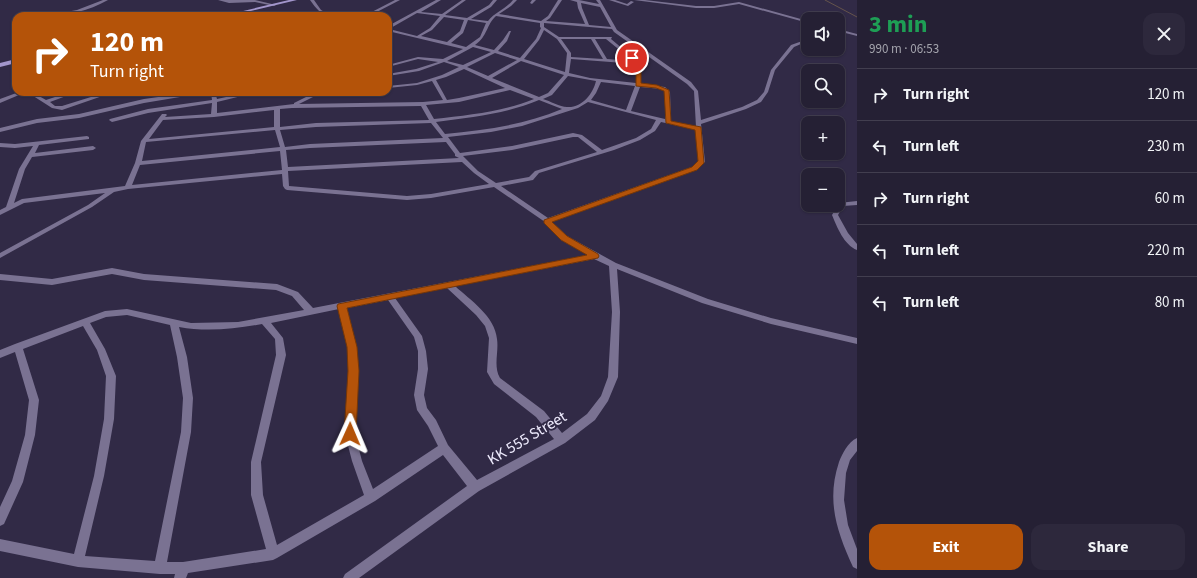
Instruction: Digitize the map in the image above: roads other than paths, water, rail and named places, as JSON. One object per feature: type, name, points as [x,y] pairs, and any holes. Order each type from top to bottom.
[{"type":"main road","points":[[242,12],[295,0]]},
{"type":"main road","points":[[0,64],[12,62]]},
{"type":"street","points":[[72,12],[78,11],[105,0]]},
{"type":"street","points":[[220,0],[229,2],[255,1],[274,5]]},
{"type":"street","points":[[312,0],[322,12]]},
{"type":"street","points":[[374,12],[398,0]]},
{"type":"street","points":[[392,27],[439,0]]},
{"type":"street","points":[[419,36],[431,29],[442,16],[464,0]]},
{"type":"street","points":[[448,44],[462,32],[466,20],[490,6],[495,0]]},
{"type":"street","points":[[392,75],[426,69],[444,61],[472,45],[482,37],[488,22],[508,8],[515,0]]},
{"type":"street","points":[[542,22],[552,13],[560,0]]},
{"type":"street","points":[[572,0],[601,6]]},
{"type":"street","points":[[547,221],[694,168],[702,162],[696,91],[613,28],[598,0]]},
{"type":"street","points":[[611,0],[628,6],[634,1],[651,1],[669,2],[688,7],[709,8],[739,2],[801,20]]},
{"type":"street","points":[[579,1],[580,8],[588,26]]},
{"type":"street","points":[[416,12],[488,22]]},
{"type":"street","points":[[496,15],[542,22],[613,28]]},
{"type":"street","points":[[490,77],[522,59],[538,39],[543,29],[542,22]]},
{"type":"street","points":[[845,29],[857,28]]},
{"type":"street","points":[[144,141],[316,125],[432,121],[498,112],[521,106],[550,94],[567,74],[569,54],[558,38],[543,29]]},
{"type":"street","points":[[392,30],[466,48]]},
{"type":"street","points":[[392,86],[434,80],[464,67],[495,52],[505,41],[510,32]]},
{"type":"street","points":[[845,32],[857,35]]},
{"type":"street","points":[[558,38],[625,38]]},
{"type":"street","points":[[592,38],[606,61]]},
{"type":"street","points":[[607,38],[638,64],[638,85],[628,112]]},
{"type":"street","points":[[589,101],[659,120],[698,126],[759,101],[766,92],[773,70],[792,46],[801,43]]},
{"type":"street","points":[[472,45],[522,59],[567,74],[599,80],[657,87],[667,90],[668,122]]},
{"type":"street","points":[[392,65],[418,58],[444,61],[490,77],[510,88],[566,109]]},
{"type":"street","points":[[569,58],[637,63]]},
{"type":"street","points":[[434,80],[446,102]]},
{"type":"street","points":[[138,163],[283,148],[445,138],[496,130],[534,123],[551,117],[566,109],[580,106],[589,101],[597,89],[599,80]]},
{"type":"street","points":[[161,119],[214,116],[292,106],[424,104],[482,96],[510,88]]},
{"type":"street","points":[[0,101],[13,96]]},
{"type":"street","points":[[36,96],[54,107],[62,108],[100,96]]},
{"type":"street","points":[[46,102],[63,96]]},
{"type":"street","points":[[0,130],[37,121],[79,116],[158,96]]},
{"type":"street","points":[[214,96],[214,116]]},
{"type":"street","points":[[112,120],[238,96]]},
{"type":"street","points":[[292,106],[312,96]]},
{"type":"street","points":[[424,104],[432,121],[457,155],[476,172],[547,221],[564,238],[595,256],[612,265],[705,301],[771,321],[857,341]]},
{"type":"street","points":[[128,187],[138,163],[144,141],[169,108]]},
{"type":"street","points":[[277,108],[277,128],[283,148],[286,186],[291,189],[345,192],[393,197],[431,196],[492,184],[531,179],[538,172],[602,152],[647,135],[653,130],[659,120]]},
{"type":"street","points":[[457,155],[512,148],[572,135],[580,136],[602,152]]},
{"type":"street","points":[[0,145],[15,146],[87,138]]},
{"type":"street","points":[[8,208],[22,169],[37,144]]},
{"type":"street","points":[[31,155],[92,148]]},
{"type":"street","points":[[0,213],[22,201],[128,187],[285,170],[463,160]]},
{"type":"street","points":[[0,256],[90,206],[114,190]]},
{"type":"street","points":[[857,203],[841,204],[837,208],[835,215],[842,230],[852,245],[857,248]]},
{"type":"street","points":[[0,354],[105,314],[127,312],[190,326],[238,325],[390,297],[595,256]]},
{"type":"street","name":"KK 555 Street","points":[[349,578],[475,487],[561,440],[591,417],[605,398],[613,377],[616,312],[612,265]]},
{"type":"street","points":[[0,277],[52,282],[112,271],[144,276],[277,287],[294,294],[311,312]]},
{"type":"street","points":[[449,285],[479,313],[489,325],[493,338],[492,372],[497,381],[540,414],[561,440]]},
{"type":"street","points":[[390,297],[418,336],[422,351],[423,369],[419,395],[422,410],[432,424],[444,448],[475,487]]},
{"type":"street","points":[[342,306],[352,347],[354,371],[350,434],[357,461],[372,497]]},
{"type":"street","points":[[78,561],[100,469],[109,419],[111,376],[101,349],[84,321]]},
{"type":"street","points":[[264,321],[279,338],[281,355],[256,462],[257,495],[273,554]]},
{"type":"street","points":[[160,568],[186,432],[188,398],[182,357],[174,323]]},
{"type":"street","points":[[0,520],[17,482],[30,435],[34,400],[18,346]]},
{"type":"street","points":[[857,443],[845,459],[838,481],[839,517],[857,563]]},
{"type":"street","points":[[0,546],[78,561],[160,568],[181,573],[273,554],[372,497],[444,448]]},
{"type":"waterway","points":[[825,0],[857,17]]}]
